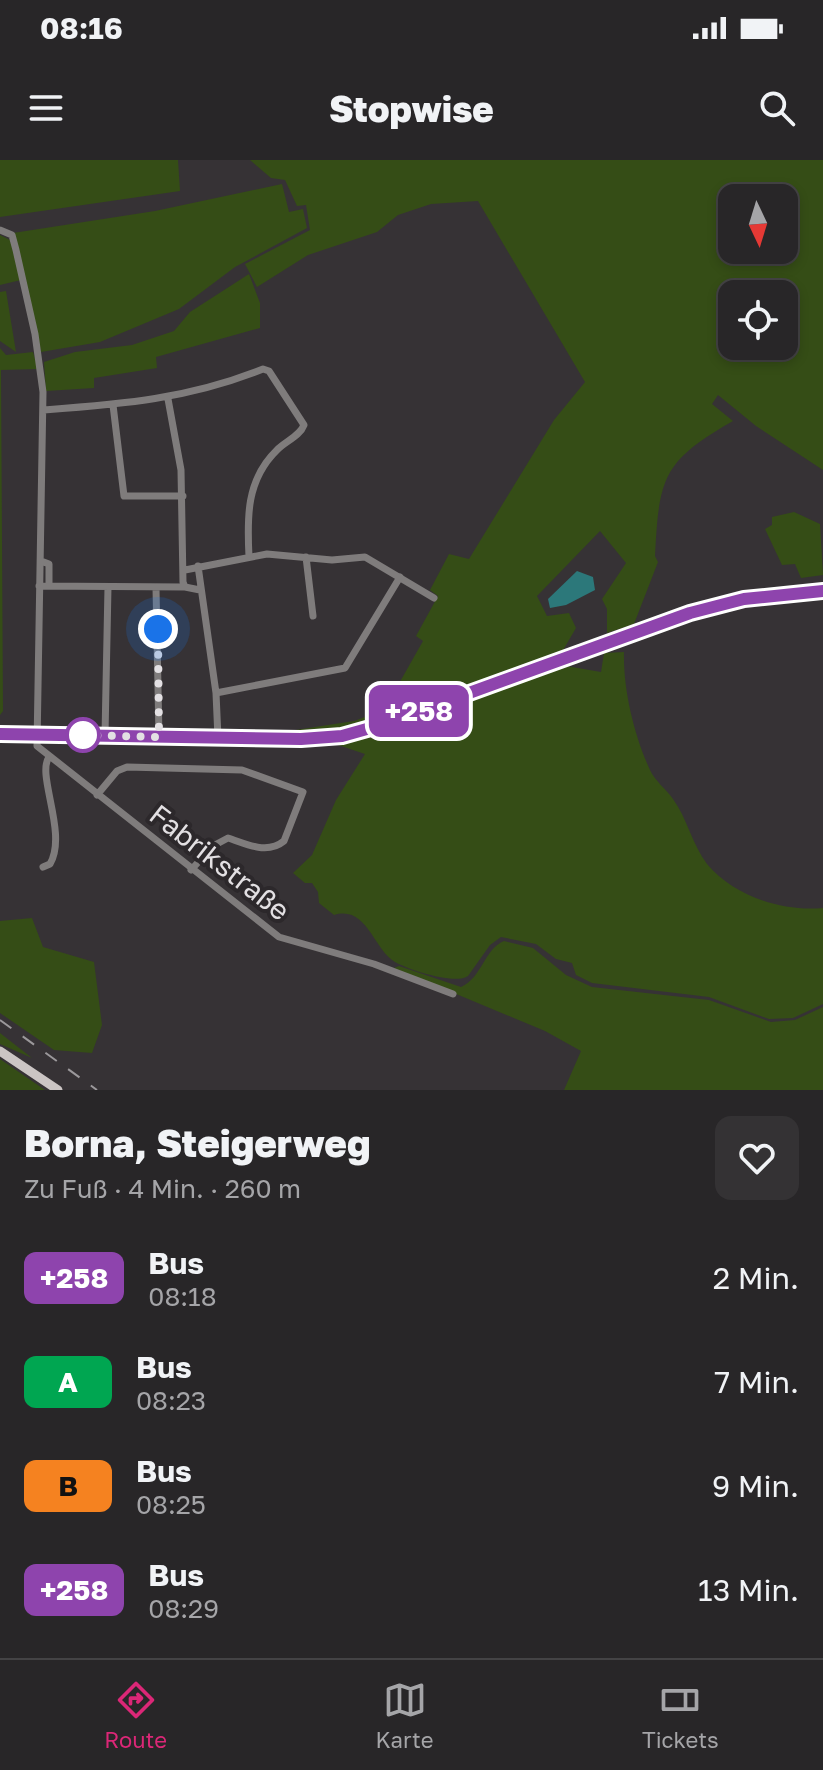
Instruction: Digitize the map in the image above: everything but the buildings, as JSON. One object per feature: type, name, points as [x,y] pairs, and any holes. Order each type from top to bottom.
[{"type":"main road","points":[[0,734],[314,739],[353,734],[678,616],[744,599],[823,591]]},
{"type":"main road","points":[[0,1051],[58,1090]]},
{"type":"street","points":[[0,230],[12,235],[41,367],[44,410],[36,734]]},
{"type":"street","points":[[44,410],[168,399],[212,388],[263,369],[269,371],[302,421],[302,430],[276,450],[254,485],[248,513],[249,557]]},
{"type":"street","points":[[168,399],[183,496],[185,587]]},
{"type":"street","points":[[113,405],[124,496],[183,496]]},
{"type":"street","points":[[185,570],[272,553],[332,560],[365,557],[434,598]]},
{"type":"street","points":[[306,557],[313,616]]},
{"type":"street","points":[[41,561],[49,564],[49,586]]},
{"type":"street","points":[[198,566],[216,693],[218,738]]},
{"type":"street","points":[[216,693],[345,668],[400,577]]},
{"type":"street","points":[[39,586],[185,587],[200,590]]},
{"type":"street","points":[[105,735],[108,587]]},
{"type":"street","points":[[156,588],[159,737]]},
{"type":"street","name":"Fabrikstraße","points":[[36,734],[37,746],[49,757],[279,937],[374,964],[453,994]]},
{"type":"street","points":[[43,867],[50,864],[54,857],[54,805],[44,770],[49,757]]},
{"type":"street","points":[[97,795],[117,771],[127,767],[242,770],[303,792],[284,841],[277,846],[259,848],[228,838],[213,846],[191,870]]},
{"type":"green space","points":[[0,160],[178,160],[180,191],[0,217]]},
{"type":"green space","points":[[250,160],[823,160],[823,470],[756,426],[718,395],[712,404],[733,421],[692,448],[669,474],[659,507],[655,556],[658,562],[634,624],[607,633],[607,609],[602,599],[626,563],[600,531],[537,596],[547,616],[569,613],[576,628],[562,652],[429,702],[413,695],[410,710],[339,734],[263,735],[354,721],[384,710],[423,641],[416,636],[438,596],[430,590],[449,554],[469,559],[554,420],[585,382],[478,201],[431,204],[398,215],[377,232],[308,255],[257,287],[245,264],[310,230],[306,205],[297,206],[285,180],[271,178]]},
{"type":"green space","points":[[282,184],[289,212],[303,209],[307,228],[235,267],[179,309],[100,342],[41,352],[13,233],[155,211]]},
{"type":"green space","points":[[0,235],[10,240],[21,280],[0,285]]},
{"type":"green space","points":[[249,274],[260,303],[260,328],[156,357],[157,368],[94,378],[94,388],[46,391],[44,362],[75,352],[132,345],[174,331],[190,312]]},
{"type":"green space","points":[[6,291],[16,352],[0,341],[0,292]]},
{"type":"green space","points":[[0,348],[6,355],[33,352],[38,369],[1,370],[3,711],[0,715]]},
{"type":"green space","points":[[794,512],[820,524],[823,575],[801,578],[795,564],[782,565],[765,529],[772,525],[772,517]]},
{"type":"green space","points":[[624,652],[628,696],[644,756],[652,774],[678,806],[707,864],[731,885],[760,900],[791,907],[823,908],[823,1004],[793,1018],[769,1019],[709,997],[592,983],[576,975],[572,963],[556,959],[536,944],[501,937],[490,945],[468,976],[453,979],[432,975],[395,962],[362,922],[354,916],[334,915],[319,903],[318,892],[312,883],[305,883],[293,873],[312,855],[336,800],[365,754],[332,743],[356,739],[550,669],[566,666],[601,672],[604,653]]},
{"type":"green space","points":[[32,918],[43,947],[94,962],[102,1025],[92,1053],[54,1050],[0,1013],[0,921]]},
{"type":"green space","points":[[504,941],[533,948],[566,975],[592,987],[709,1000],[771,1022],[795,1020],[823,1007],[823,1090],[564,1090],[581,1051],[545,1031],[394,968],[399,966],[461,987],[474,977],[492,950]]},
{"type":"green space","points":[[0,1033],[32,1058],[0,1044]]},
{"type":"green space","points":[[0,1059],[45,1090],[0,1090]]},
{"type":"water","points":[[577,571],[593,577],[595,590],[566,605],[550,608],[548,599]]},
{"type":"railway","points":[[0,1020],[97,1090]]},
{"type":"bus line","name":"+258","points":[[0,734],[301,739],[342,736],[381,725],[666,620],[744,599],[823,591]]},
{"type":"route","points":[[83,735],[159,737],[158,629]]}]
